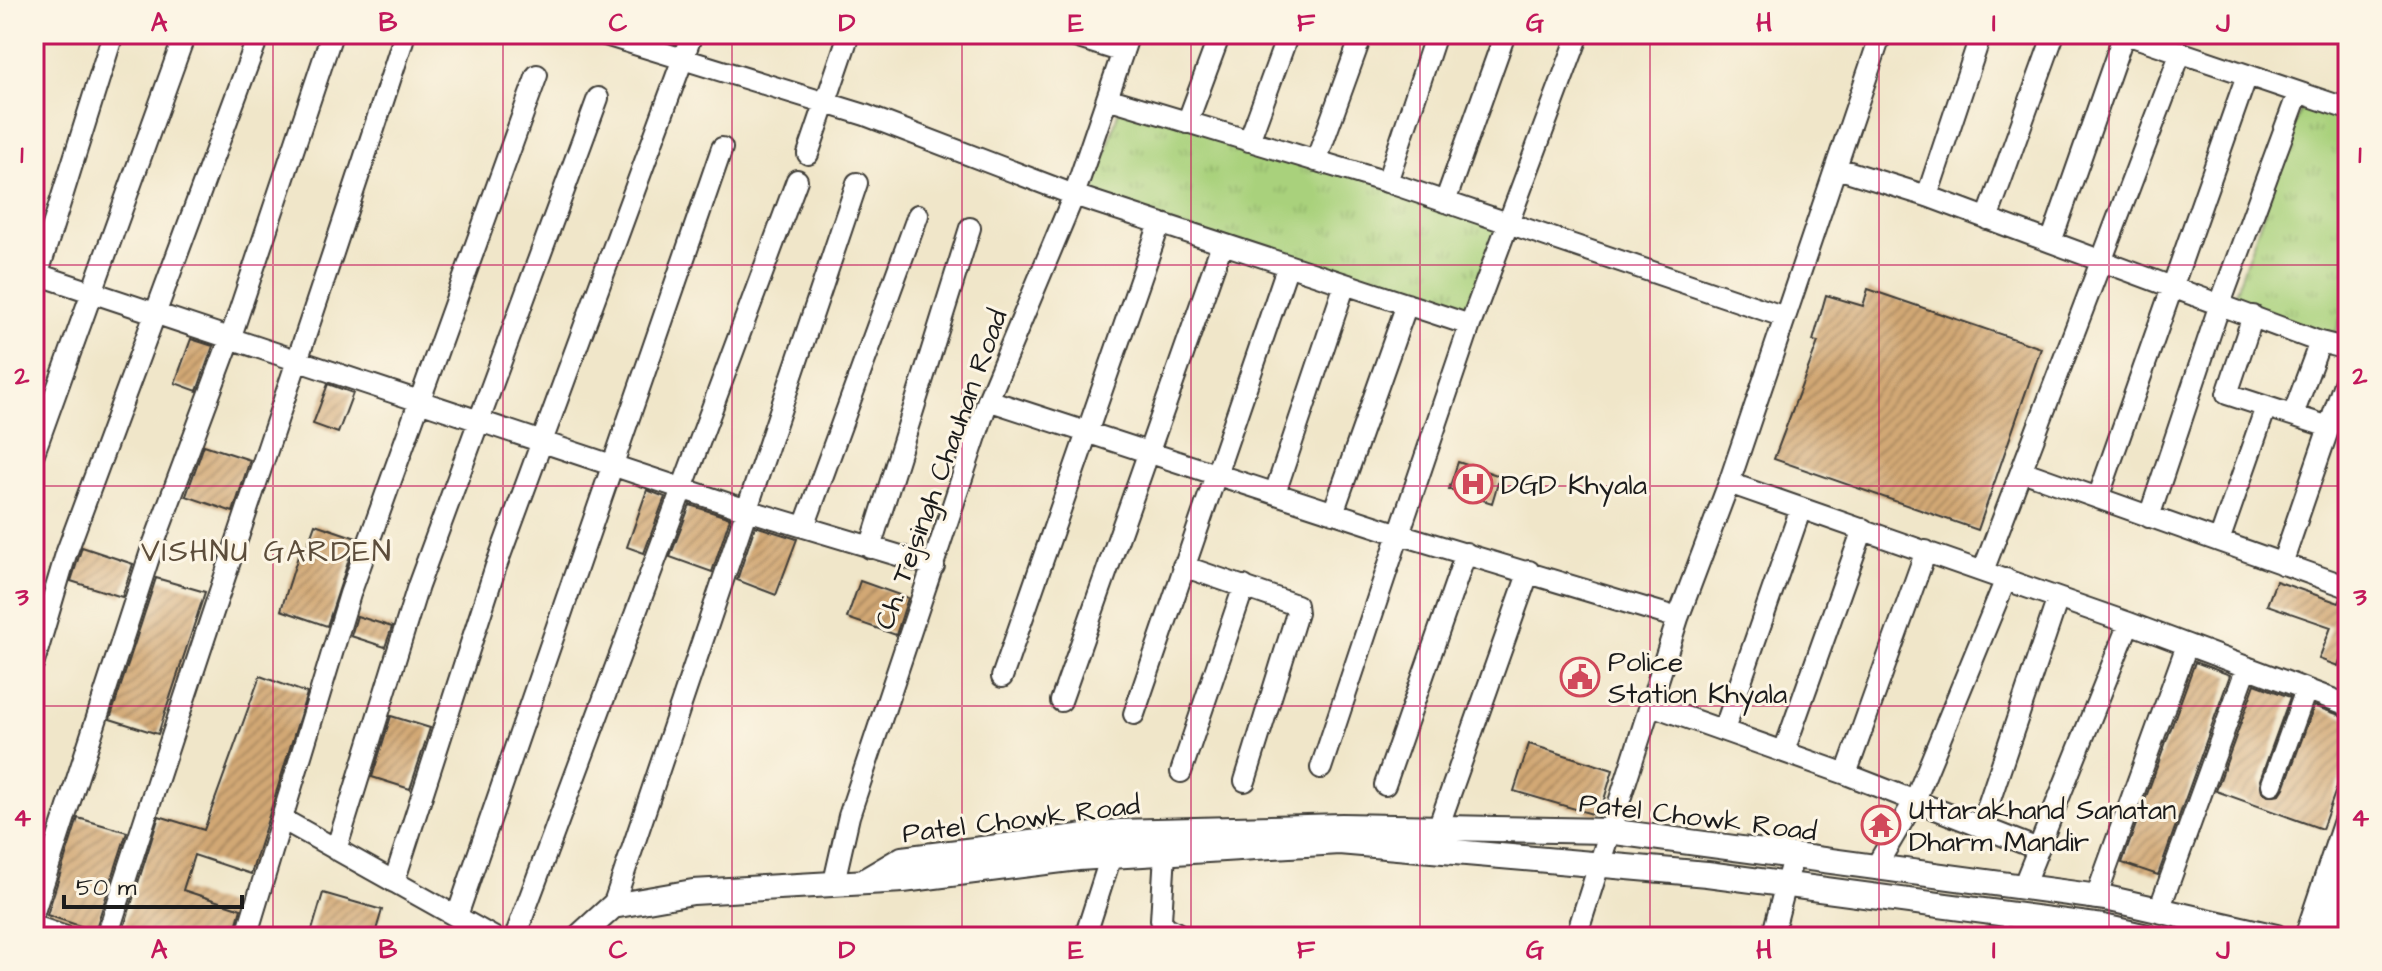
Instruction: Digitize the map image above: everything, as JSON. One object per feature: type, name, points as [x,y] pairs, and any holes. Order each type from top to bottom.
[{"type":"street","points":[[113,34],[35,278],[157,314],[747,510],[934,566]]},
{"type":"street","points":[[34,453],[185,34]]},
{"type":"street","points":[[34,662],[66,554],[259,34]]},
{"type":"street","points":[[34,912],[151,551],[230,339],[332,34]]},
{"type":"street","points":[[602,34],[865,115],[1074,195],[1470,325]]},
{"type":"street","points":[[394,882],[495,569],[692,34]]},
{"type":"street","points":[[808,154],[849,34]]},
{"type":"street","points":[[1066,34],[1126,43]]},
{"type":"street","points":[[1187,123],[1220,34]]},
{"type":"street","points":[[1249,141],[1288,34]]},
{"type":"street","points":[[1316,161],[1362,34]]},
{"type":"street","points":[[1387,182],[1436,34]]},
{"type":"street","points":[[1445,202],[1505,34]]},
{"type":"street","points":[[1321,768],[1470,325],[1579,34]]},
{"type":"street","points":[[1576,937],[1678,618],[1729,483],[1881,34]]},
{"type":"street","points":[[1927,196],[1981,34]]},
{"type":"street","points":[[1987,219],[2054,34]]},
{"type":"street","points":[[2051,242],[2125,34],[2348,109]]},
{"type":"street","points":[[107,937],[197,653],[298,361],[403,40]]},
{"type":"street","name":"Ch. Tejsingh Chauhan Road","points":[[834,882],[849,816],[988,400],[1074,195],[1126,43]]},
{"type":"street","points":[[1983,571],[2181,52]]},
{"type":"street","points":[[246,937],[350,594],[537,75]]},
{"type":"street","points":[[2098,498],[2170,286],[2247,75]]},
{"type":"street","points":[[2149,517],[2220,304],[2298,93]]},
{"type":"street","points":[[336,850],[418,586],[598,98]]},
{"type":"street","points":[[1107,98],[1387,182],[1785,317]]},
{"type":"street","points":[[457,916],[722,148]]},
{"type":"street","points":[[1837,168],[1927,196],[2320,342],[2348,348]]},
{"type":"street","points":[[515,937],[797,180]]},
{"type":"street","points":[[579,937],[613,906],[857,183]]},
{"type":"street","points":[[804,527],[918,215]]},
{"type":"street","points":[[1002,677],[1160,223]]},
{"type":"street","points":[[870,548],[970,228]]},
{"type":"street","points":[[1061,701],[1222,244]]},
{"type":"street","points":[[1134,714],[1288,265]]},
{"type":"street","points":[[1275,493],[1345,284]]},
{"type":"street","points":[[1333,513],[1407,304]]},
{"type":"street","points":[[2227,394],[2253,316]]},
{"type":"street","points":[[2293,415],[2320,342]]},
{"type":"street","points":[[2282,564],[2348,372]]},
{"type":"street","points":[[2194,382],[2329,427]]},
{"type":"street","points":[[988,400],[1399,534],[1678,618]]},
{"type":"street","points":[[2219,541],[2266,407]]},
{"type":"street","points":[[2022,471],[2282,564],[2346,581]]},
{"type":"street","points":[[1729,483],[2129,623],[2348,705]]},
{"type":"street","points":[[1724,730],[1801,508]]},
{"type":"street","points":[[1784,751],[1863,529]]},
{"type":"street","points":[[1846,774],[1926,551]]},
{"type":"street","points":[[1385,785],[1466,553]]},
{"type":"street","points":[[1183,566],[1289,600],[1296,605],[1297,613],[1245,781]]},
{"type":"street","points":[[1438,828],[1529,571]]},
{"type":"street","points":[[1875,868],[1915,800],[2006,579]]},
{"type":"street","points":[[1181,772],[1244,586]]},
{"type":"street","points":[[1981,826],[2058,598]]},
{"type":"street","points":[[2023,887],[2129,623]]},
{"type":"street","points":[[2096,897],[2187,645]]},
{"type":"street","points":[[2159,910],[2247,667]]},
{"type":"street","points":[[2272,784],[2306,690]]},
{"type":"street","points":[[1651,705],[1846,774],[2038,849]]},
{"type":"street","points":[[2307,937],[2348,815]]},
{"type":"street","points":[[282,819],[493,937]]},
{"type":"street","name":"Patel Chowk Road","points":[[866,880],[902,859],[1118,832],[1342,826],[1608,831],[2096,897],[2276,937]]},
{"type":"street","name":"Patel Chowk Road","points":[[866,880],[903,880],[1111,856],[1339,842],[1788,884],[2103,927],[2147,937]]},
{"type":"street","points":[[1165,853],[1161,920],[1166,927],[1185,937]]},
{"type":"street","points":[[1085,937],[1111,856]]},
{"type":"street","points":[[1772,937],[1793,857]]},
{"type":"street","points":[[613,906],[693,892],[866,880]]},
{"type":"street","points":[[2324,937],[2348,880]]},
{"type":"street","points":[[34,926],[66,937]]},
{"type":"green space","points":[[2305,97],[2348,112],[2348,296],[2334,338],[2232,302]]},
{"type":"green space","points":[[1121,103],[1501,217],[1469,312],[1092,200]]},
{"type":"building","points":[[1868,289],[2041,348],[1978,530],[1774,459],[1818,342],[1813,341],[1826,295],[1863,306]]},
{"type":"building","points":[[191,339],[213,346],[197,391],[175,383]]},
{"type":"building","points":[[328,384],[353,393],[338,433],[313,424]]},
{"type":"building","points":[[204,445],[250,460],[233,512],[186,496]]},
{"type":"building","points":[[1458,462],[1500,476],[1492,503],[1449,489]]},
{"type":"building","points":[[647,490],[665,497],[644,553],[627,547]]},
{"type":"building","points":[[690,505],[730,518],[712,572],[670,557]]},
{"type":"building","points":[[315,524],[356,538],[327,626],[281,610],[299,553],[304,555]]},
{"type":"building","points":[[755,526],[797,539],[776,595],[737,580]]},
{"type":"building","points":[[82,547],[133,564],[122,597],[71,581]]},
{"type":"building","points":[[156,578],[205,592],[158,734],[110,719]]},
{"type":"building","points":[[860,581],[908,598],[896,635],[847,618]]},
{"type":"building","points":[[2276,581],[2339,603],[2341,598],[2348,600],[2348,636],[2338,666],[2319,659],[2331,627],[2267,605]]},
{"type":"building","points":[[357,616],[392,627],[385,647],[351,636]]},
{"type":"building","points":[[2195,662],[2230,675],[2158,875],[2122,863]]},
{"type":"building","points":[[260,676],[307,693],[251,874],[194,855],[183,890],[241,909],[233,937],[121,937],[159,816],[204,830]]},
{"type":"building","points":[[2255,684],[2290,697],[2260,780],[2262,792],[2268,796],[2280,794],[2284,788],[2314,706],[2348,718],[2348,756],[2322,829],[2216,791]]},
{"type":"building","points":[[391,716],[430,728],[410,789],[372,777]]},
{"type":"building","points":[[1529,744],[1613,770],[1599,816],[1514,791]]},
{"type":"building","points":[[78,818],[127,832],[95,931],[47,915]]},
{"type":"building","points":[[34,834],[45,837],[34,870]]},
{"type":"building","points":[[323,893],[382,910],[374,937],[310,937]]},
{"type":"place","name":"DGD Khyala","points":[[1473,484]]},
{"type":"place","name":"Police Station Khyala","points":[[1580,677]]},
{"type":"place","name":"Uttarakhand Sanatan Dharm Mandir","points":[[1881,825]]},
{"type":"district","name":"VISHNU GARDEN","points":[[267,551]]}]
